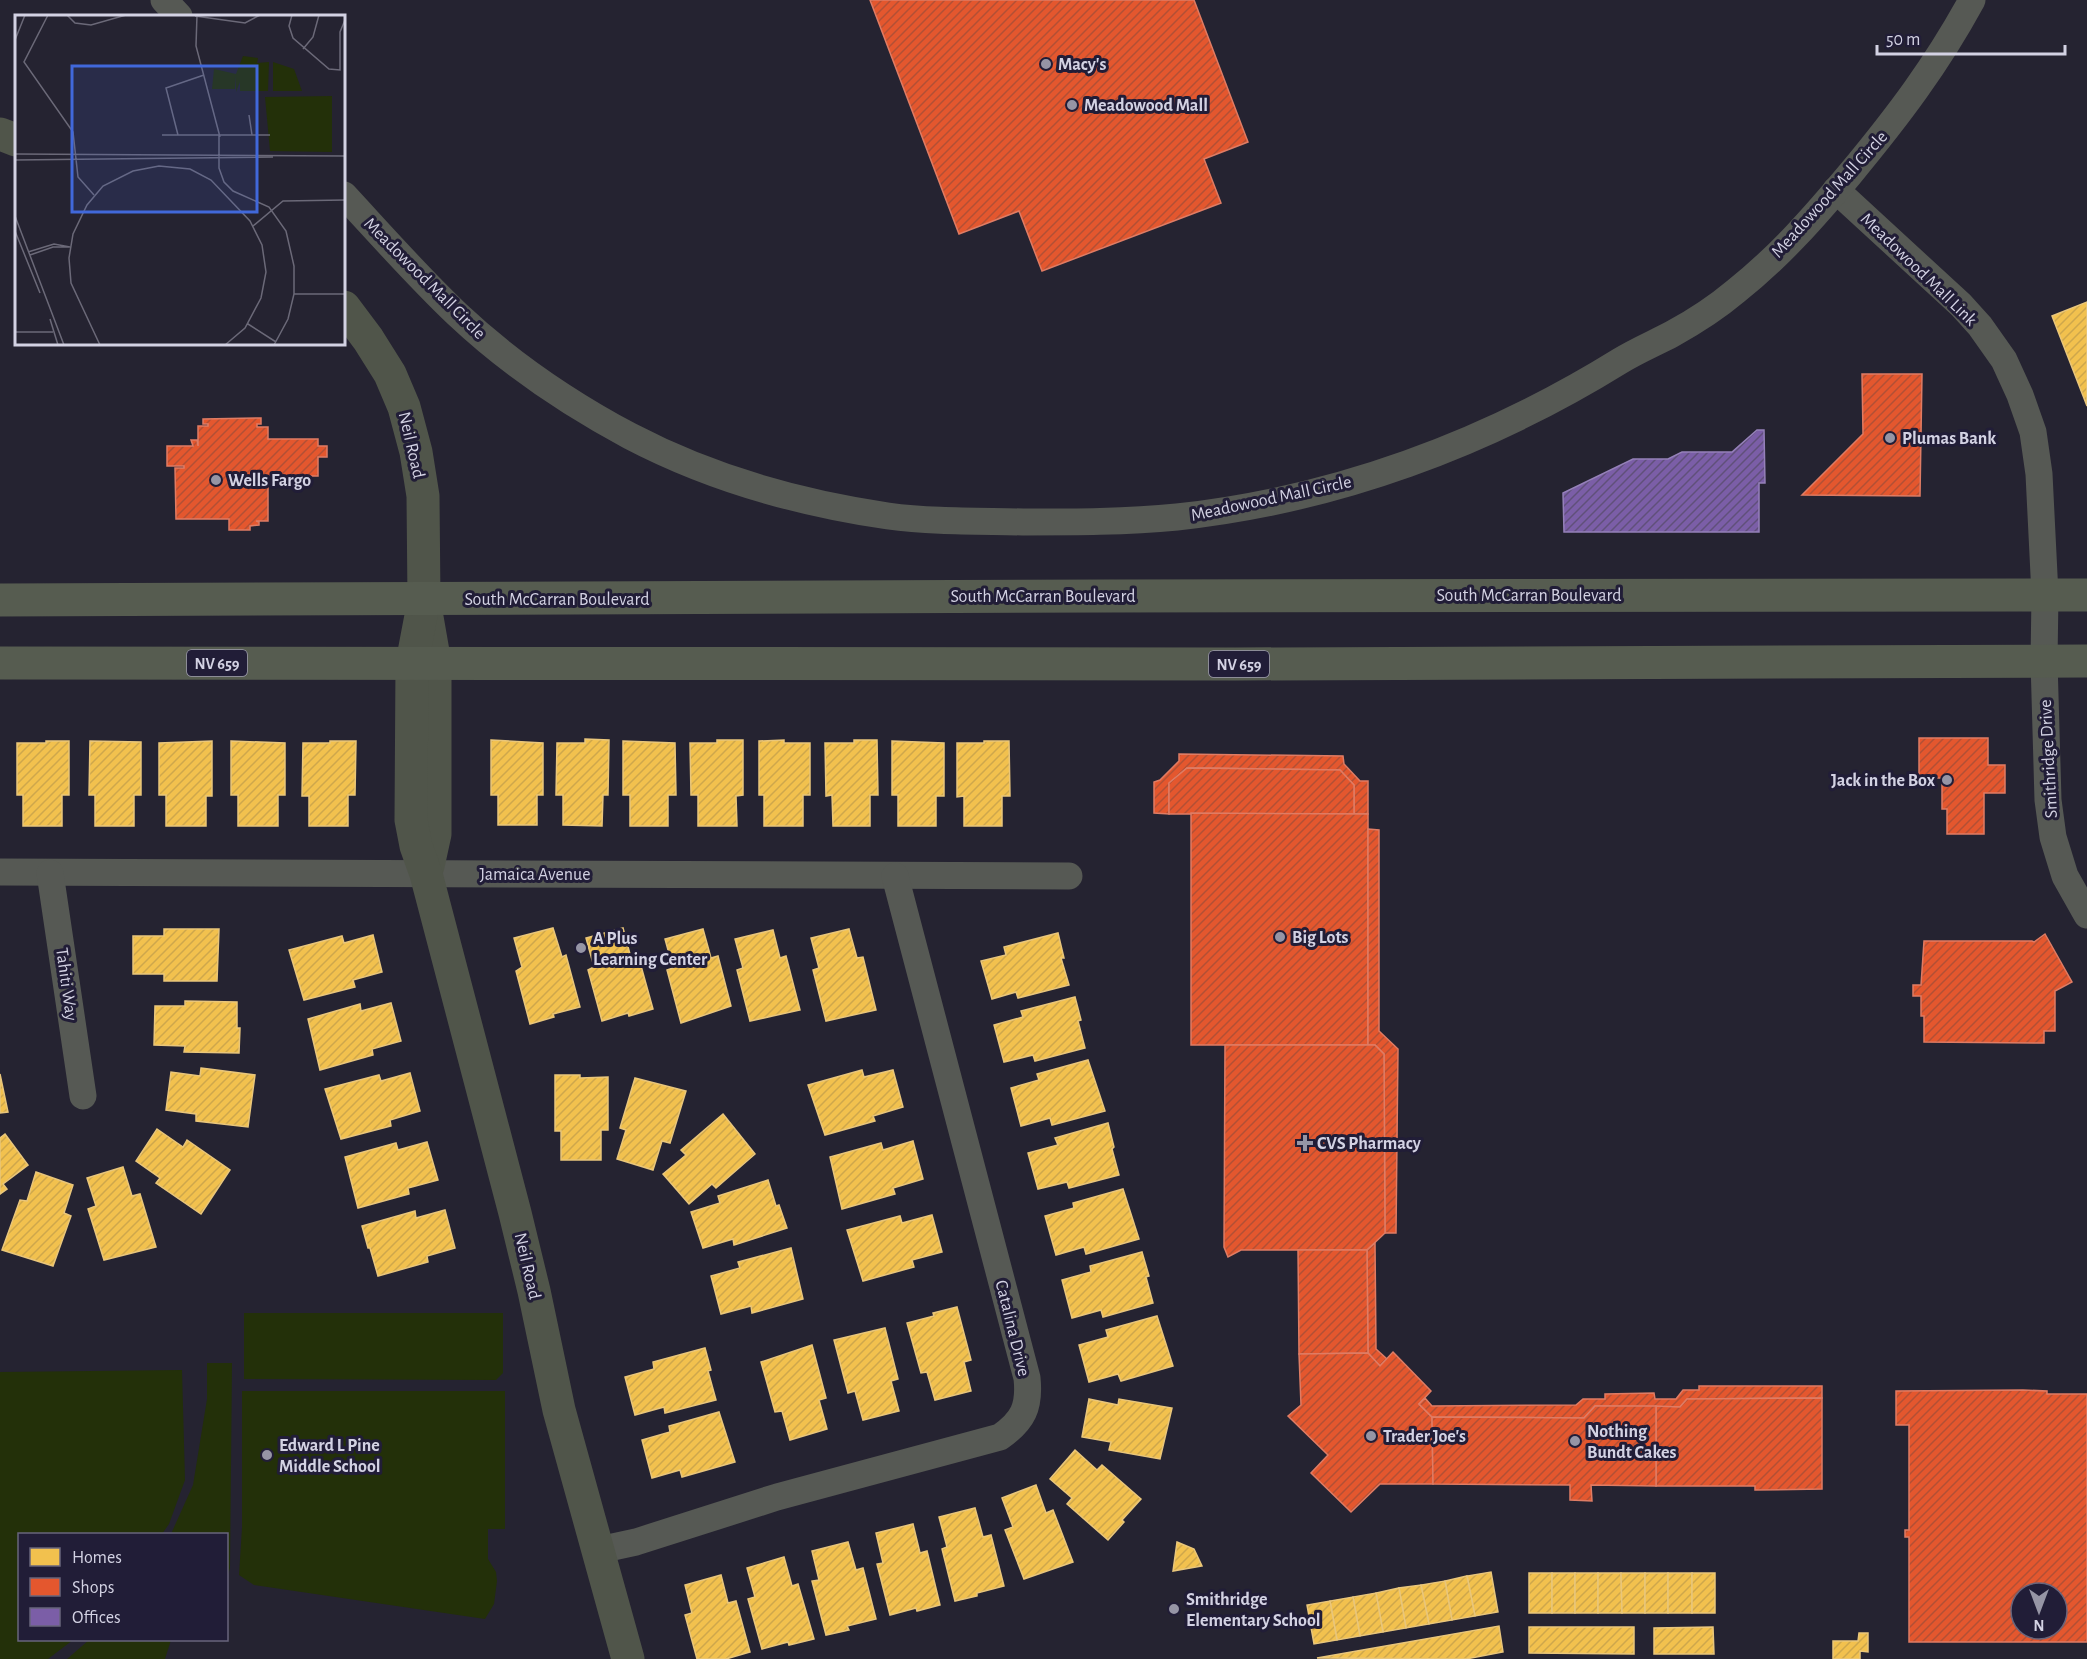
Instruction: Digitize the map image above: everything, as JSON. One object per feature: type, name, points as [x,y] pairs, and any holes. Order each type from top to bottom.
[{"type":"main road","name":"South McCarran Boulevard","points":[[0,600],[2087,595]]},
{"type":"main road","name":"NV 659","points":[[0,663],[1282,664],[2087,661]]},
{"type":"street","points":[[164,0],[178,15]]},
{"type":"street","name":"Meadowood Mall Circle","points":[[345,196],[459,317],[511,361],[568,400],[617,429],[696,466],[756,487],[803,500],[891,516],[962,522],[1106,522],[1179,517],[1322,491],[1399,468],[1466,442],[1538,409],[1623,359],[1677,331],[1733,294],[1797,235],[1896,118],[1951,38],[1972,0]]},
{"type":"street","points":[[0,134],[15,140]]},
{"type":"street","name":"Meadowood Mall Link","points":[[1836,190],[1961,305],[1980,326],[2004,360],[2033,432],[2039,474],[2046,595]]},
{"type":"street","name":"Neil Road","points":[[345,308],[390,374],[404,407],[416,452],[423,496],[423,663],[410,706],[411,820],[416,846],[426,874],[515,1214],[562,1420],[628,1659]]},
{"type":"street","name":"Smithridge Drive","points":[[2046,595],[2044,661],[2048,800],[2053,837],[2065,876],[2087,915]]},
{"type":"street","name":"Jamaica Avenue","points":[[0,872],[1069,876]]},
{"type":"street","name":"Tahiti Way","points":[[50,873],[83,1096]]},
{"type":"street","name":"Catalina Drive","points":[[598,1550],[636,1542],[777,1497],[1000,1437],[1014,1427],[1024,1412],[1029,1394],[1027,1378],[895,876]]},
{"type":"green space","points":[[244,1313],[503,1313],[503,1373],[496,1380],[244,1379]]},
{"type":"green space","points":[[207,1363],[232,1363],[230,1568],[228,1575],[228,1533],[171,1533],[193,1485],[207,1399]]},
{"type":"green space","points":[[182,1370],[185,1480],[169,1524],[163,1533],[18,1533],[18,1641],[72,1641],[48,1659],[0,1659],[0,1372]]},
{"type":"green space","points":[[242,1391],[505,1391],[505,1529],[488,1529],[488,1559],[496,1572],[497,1581],[494,1604],[485,1619],[254,1585],[239,1575],[242,1528]]},
{"type":"green space","points":[[88,1641],[171,1641],[165,1659],[67,1659]]},
{"type":"building: Homes","points":[[2087,302],[2087,406],[2052,316]]},
{"type":"building: Homes","points":[[585,739],[609,740],[608,795],[603,795],[602,826],[563,825],[563,795],[556,795],[557,743],[585,743]]},
{"type":"building: Homes","points":[[491,740],[543,743],[543,795],[537,795],[537,825],[498,825],[498,795],[491,795]]},
{"type":"building: Homes","points":[[717,740],[743,740],[743,795],[736,796],[737,826],[698,826],[698,795],[691,795],[690,743],[717,743]]},
{"type":"building: Homes","points":[[784,740],[784,743],[810,743],[810,795],[803,795],[803,826],[764,826],[764,795],[759,795],[759,741]]},
{"type":"building: Homes","points":[[854,740],[877,740],[878,795],[870,795],[870,826],[833,826],[832,795],[826,796],[825,743],[854,743]]},
{"type":"building: Homes","points":[[46,741],[69,741],[69,795],[62,795],[62,826],[23,826],[23,795],[17,795],[17,743],[46,743]]},
{"type":"building: Homes","points":[[90,741],[141,742],[141,795],[134,795],[134,826],[95,826],[95,795],[89,795]]},
{"type":"building: Homes","points":[[212,741],[212,796],[206,796],[206,826],[166,826],[166,795],[159,795],[159,743]]},
{"type":"building: Homes","points":[[231,741],[285,743],[285,795],[278,795],[278,826],[238,826],[238,795],[231,795]]},
{"type":"building: Homes","points":[[330,741],[356,741],[355,795],[348,795],[348,826],[309,826],[309,796],[302,796],[303,743],[330,743]]},
{"type":"building: Homes","points":[[623,741],[675,743],[676,795],[668,795],[668,826],[630,826],[630,795],[623,795]]},
{"type":"building: Homes","points":[[892,741],[944,743],[944,796],[936,796],[936,826],[898,826],[898,795],[892,795]]},
{"type":"building: Homes","points":[[984,741],[1009,741],[1010,796],[1002,796],[1002,826],[964,826],[964,796],[957,797],[957,743],[984,743]]},
{"type":"building: Homes","points":[[553,928],[562,957],[566,955],[580,1007],[553,1014],[554,1017],[530,1024],[516,971],[522,967],[514,938]]},
{"type":"building: Homes","points":[[623,928],[631,958],[638,955],[653,1009],[629,1016],[628,1013],[602,1021],[588,970],[594,967],[586,938]]},
{"type":"building: Homes","points":[[164,929],[219,929],[217,981],[164,981],[164,974],[133,974],[133,936],[164,936]]},
{"type":"building: Homes","points":[[703,929],[711,958],[718,956],[731,1006],[681,1023],[667,970],[673,968],[665,939]]},
{"type":"building: Homes","points":[[849,929],[857,958],[863,957],[876,1010],[826,1021],[813,970],[819,968],[811,938]]},
{"type":"building: Homes","points":[[773,930],[780,958],[786,956],[800,1010],[750,1021],[737,970],[743,968],[735,939]]},
{"type":"building: Homes","points":[[1058,933],[1064,958],[1061,958],[1069,985],[1018,998],[1016,992],[992,999],[981,961],[1006,955],[1004,947]]},
{"type":"building: Homes","points":[[373,935],[382,972],[353,980],[355,987],[304,1000],[289,950],[342,936],[344,943]]},
{"type":"building: Homes","points":[[1075,997],[1085,1048],[1035,1061],[1033,1055],[1004,1062],[994,1025],[1023,1017],[1021,1011]]},
{"type":"building: Homes","points":[[185,1001],[237,1002],[237,1028],[240,1028],[239,1053],[184,1052],[185,1046],[154,1045],[155,1006],[185,1006]]},
{"type":"building: Homes","points":[[391,1003],[401,1041],[372,1049],[373,1055],[320,1070],[308,1019],[360,1004],[361,1011]]},
{"type":"building: Homes","points":[[1088,1060],[1105,1111],[1052,1125],[1050,1118],[1021,1126],[1011,1088],[1039,1080],[1037,1074]]},
{"type":"building: Homes","points":[[201,1068],[255,1075],[248,1127],[196,1121],[196,1114],[166,1110],[171,1072],[200,1076]]},
{"type":"building: Homes","points":[[862,1070],[864,1077],[893,1070],[903,1107],[873,1116],[875,1121],[825,1135],[808,1085]]},
{"type":"building: Homes","points":[[410,1073],[420,1111],[390,1120],[391,1126],[341,1139],[325,1089],[379,1075],[381,1081]]},
{"type":"building: Homes","points":[[0,1074],[8,1112],[0,1113]]},
{"type":"building: Homes","points":[[555,1075],[580,1075],[580,1078],[608,1077],[608,1130],[601,1130],[601,1160],[561,1160],[561,1131],[555,1131]]},
{"type":"building: Homes","points":[[635,1078],[686,1091],[670,1143],[662,1141],[653,1170],[617,1159],[626,1130],[620,1128]]},
{"type":"building: Homes","points":[[723,1114],[755,1154],[716,1188],[712,1184],[689,1204],[663,1174],[686,1155],[681,1150]]},
{"type":"building: Homes","points":[[1108,1123],[1119,1175],[1069,1188],[1067,1182],[1038,1189],[1028,1153],[1058,1145],[1055,1138]]},
{"type":"building: Homes","points":[[157,1129],[183,1147],[187,1140],[230,1170],[201,1214],[156,1183],[160,1178],[136,1161]]},
{"type":"building: Homes","points":[[5,1134],[28,1165],[3,1184],[7,1189],[0,1194],[0,1138]]},
{"type":"building: Homes","points":[[913,1141],[923,1179],[893,1188],[895,1194],[842,1209],[830,1157],[881,1143],[883,1150]]},
{"type":"building: Homes","points":[[427,1142],[438,1180],[408,1188],[409,1194],[358,1208],[345,1157],[396,1143],[398,1150]]},
{"type":"building: Homes","points":[[123,1167],[132,1196],[140,1194],[156,1247],[104,1260],[88,1209],[96,1206],[87,1178]]},
{"type":"building: Homes","points":[[36,1172],[73,1185],[64,1213],[71,1216],[53,1266],[2,1250],[20,1200],[27,1201]]},
{"type":"building: Homes","points":[[768,1180],[776,1206],[779,1205],[787,1228],[734,1245],[733,1239],[703,1248],[691,1212],[720,1203],[718,1196]]},
{"type":"building: Homes","points":[[1123,1189],[1139,1239],[1086,1254],[1084,1247],[1056,1255],[1045,1216],[1074,1208],[1073,1203]]},
{"type":"building: Homes","points":[[445,1210],[455,1248],[427,1256],[428,1262],[378,1276],[362,1226],[415,1211],[416,1218]]},
{"type":"building: Homes","points":[[932,1215],[942,1252],[912,1260],[914,1267],[863,1281],[847,1230],[900,1216],[902,1223]]},
{"type":"building: Homes","points":[[791,1248],[803,1299],[752,1313],[751,1306],[721,1314],[711,1276],[740,1268],[738,1262]]},
{"type":"building: Homes","points":[[1142,1252],[1153,1303],[1103,1317],[1101,1310],[1072,1318],[1062,1280],[1091,1272],[1090,1266]]},
{"type":"building: Homes","points":[[957,1307],[971,1360],[964,1362],[971,1391],[935,1400],[927,1372],[921,1373],[907,1323]]},
{"type":"building: Homes","points":[[1157,1316],[1173,1366],[1121,1381],[1118,1374],[1089,1382],[1079,1345],[1108,1337],[1106,1330]]},
{"type":"building: Homes","points":[[885,1328],[898,1379],[891,1381],[899,1411],[863,1420],[855,1391],[848,1393],[834,1340]]},
{"type":"building: Homes","points":[[812,1345],[826,1398],[819,1400],[827,1429],[790,1440],[782,1411],[775,1412],[761,1362]]},
{"type":"building: Homes","points":[[705,1348],[711,1370],[708,1371],[716,1400],[665,1413],[664,1407],[635,1415],[625,1377],[654,1369],[653,1362]]},
{"type":"building: Homes","points":[[1089,1399],[1118,1405],[1119,1399],[1172,1408],[1160,1459],[1109,1450],[1111,1442],[1082,1437]]},
{"type":"building: Homes","points":[[719,1412],[735,1462],[682,1477],[680,1470],[652,1478],[642,1440],[670,1432],[669,1426]]},
{"type":"building: Homes","points":[[1075,1450],[1097,1470],[1102,1465],[1141,1499],[1108,1540],[1067,1504],[1072,1498],[1050,1479]]},
{"type":"building: Homes","points":[[1036,1485],[1046,1513],[1053,1510],[1073,1562],[1024,1579],[1005,1530],[1013,1527],[1002,1498]]},
{"type":"building: Homes","points":[[975,1508],[983,1537],[991,1535],[1004,1586],[955,1601],[942,1549],[947,1547],[939,1517]]},
{"type":"building: Homes","points":[[913,1524],[920,1553],[927,1551],[940,1605],[890,1615],[877,1564],[883,1563],[876,1533]]},
{"type":"building: Homes","points":[[848,1542],[856,1570],[863,1568],[876,1619],[847,1626],[849,1630],[826,1635],[812,1581],[819,1580],[812,1551]]},
{"type":"building: Homes","points":[[1177,1542],[1194,1549],[1202,1566],[1173,1571]]},
{"type":"building: Homes","points":[[784,1557],[792,1586],[798,1584],[814,1639],[789,1645],[788,1642],[762,1649],[748,1599],[755,1597],[747,1568]]},
{"type":"building: Homes","points":[[1491,1572],[1498,1612],[1475,1616],[1467,1576]]},
{"type":"building: Homes","points":[[1529,1573],[1552,1573],[1552,1613],[1529,1613]]},
{"type":"building: Homes","points":[[1552,1573],[1575,1573],[1575,1613],[1552,1613]]},
{"type":"building: Homes","points":[[1575,1573],[1598,1573],[1598,1613],[1575,1613]]},
{"type":"building: Homes","points":[[1598,1573],[1621,1573],[1622,1613],[1598,1613]]},
{"type":"building: Homes","points":[[1621,1573],[1645,1573],[1645,1613],[1622,1613]]},
{"type":"building: Homes","points":[[1645,1573],[1668,1573],[1668,1613],[1645,1613]]},
{"type":"building: Homes","points":[[1668,1573],[1692,1573],[1692,1613],[1668,1613]]},
{"type":"building: Homes","points":[[1692,1573],[1715,1573],[1715,1613],[1692,1613]]},
{"type":"building: Homes","points":[[721,1575],[728,1603],[736,1601],[750,1652],[726,1659],[697,1659],[685,1615],[692,1613],[685,1585]]},
{"type":"building: Homes","points":[[1467,1576],[1475,1616],[1452,1620],[1445,1581]]},
{"type":"building: Homes","points":[[1445,1581],[1452,1620],[1429,1624],[1421,1585]]},
{"type":"building: Homes","points":[[1421,1585],[1429,1624],[1406,1628],[1399,1588]]},
{"type":"building: Homes","points":[[1399,1588],[1406,1628],[1383,1632],[1376,1593]]},
{"type":"building: Homes","points":[[1376,1593],[1383,1632],[1360,1636],[1353,1597]]},
{"type":"building: Homes","points":[[1353,1597],[1360,1636],[1337,1640],[1330,1601]]},
{"type":"building: Homes","points":[[1330,1601],[1337,1640],[1314,1644],[1307,1605]]},
{"type":"building: Homes","points":[[1499,1626],[1503,1652],[1466,1659],[1317,1658]]},
{"type":"building: Homes","points":[[1529,1627],[1634,1627],[1634,1654],[1529,1653]]},
{"type":"building: Homes","points":[[1713,1627],[1714,1654],[1654,1654],[1654,1628]]},
{"type":"building: Homes","points":[[1859,1633],[1868,1633],[1868,1652],[1860,1651],[1860,1659],[1833,1659],[1833,1641],[1858,1641]]},
{"type":"building: Shops","name":"Meadowood Mall","points":[[870,0],[1194,0],[1248,142],[1204,159],[1221,203],[1042,271],[1019,211],[959,234]]},
{"type":"building: Shops","name":"Plumas Bank","points":[[1862,374],[1922,374],[1920,496],[1802,495],[1863,434]]},
{"type":"building: Shops","points":[[261,418],[261,424],[257,424],[257,427],[268,427],[268,439],[318,439],[318,446],[327,446],[327,457],[318,457],[318,476],[268,476],[268,521],[256,521],[259,525],[250,526],[250,530],[229,530],[229,519],[176,519],[175,468],[184,468],[184,466],[167,466],[167,446],[193,446],[191,440],[197,440],[198,446],[198,426],[208,426],[208,424],[203,424],[203,419]]},
{"type":"building: Shops","points":[[1919,738],[1988,738],[1988,765],[2005,765],[2005,793],[1984,793],[1984,834],[1947,834],[1947,809],[1942,809],[1942,778],[1919,778]]},
{"type":"building: Shops","points":[[1179,754],[1343,756],[1344,764],[1360,781],[1368,781],[1368,814],[1354,814],[1354,785],[1340,770],[1209,768],[1187,768],[1169,783],[1169,814],[1154,813],[1154,782],[1160,780],[1179,761]]},
{"type":"building: Shops","points":[[1187,768],[1340,770],[1354,785],[1354,814],[1169,814],[1169,783]]},
{"type":"building: Shops","name":"Big Lots","points":[[1191,813],[1368,814],[1368,1045],[1191,1045]]},
{"type":"building: Shops","points":[[1368,829],[1379,830],[1379,1031],[1398,1049],[1396,1233],[1385,1233],[1384,1054],[1375,1045],[1368,1045]]},
{"type":"building: Shops","points":[[2045,934],[2072,982],[2055,991],[2055,1031],[2044,1031],[2044,1043],[1924,1042],[1921,996],[1913,996],[1913,985],[1921,985],[1924,941],[2034,942]]},
{"type":"building: Shops","name":"CVS Pharmacy","points":[[1225,1045],[1375,1045],[1384,1054],[1385,1233],[1367,1250],[1241,1250],[1228,1257],[1224,1247]]},
{"type":"building: Shops","points":[[1375,1243],[1376,1349],[1387,1359],[1380,1366],[1368,1353],[1367,1250]]},
{"type":"building: Shops","points":[[1298,1250],[1367,1250],[1368,1353],[1299,1354]]},
{"type":"building: Shops","name":"Trader Joe's","points":[[1393,1352],[1431,1391],[1419,1404],[1432,1417],[1433,1484],[1380,1484],[1351,1512],[1311,1473],[1328,1455],[1288,1416],[1301,1405],[1299,1354],[1368,1353],[1380,1366]]},
{"type":"building: Shops","points":[[1699,1386],[1822,1386],[1822,1398],[1687,1399],[1680,1407],[1595,1406],[1584,1418],[1432,1417],[1419,1404],[1425,1398],[1432,1406],[1576,1405],[1583,1399],[1605,1399],[1605,1394],[1654,1393],[1655,1399],[1676,1399],[1683,1390],[1699,1390]]},
{"type":"building: Shops","points":[[2023,1390],[2047,1391],[2047,1394],[2087,1394],[2087,1642],[1909,1642],[1909,1537],[1905,1537],[1905,1530],[1909,1530],[1909,1425],[1896,1425],[1896,1391]]},
{"type":"building: Shops","points":[[1822,1398],[1822,1489],[1755,1490],[1755,1486],[1656,1486],[1656,1406],[1680,1407],[1687,1399]]},
{"type":"building: Shops","points":[[1595,1406],[1656,1406],[1656,1486],[1591,1485],[1592,1501],[1570,1500],[1570,1485],[1433,1484],[1432,1417],[1584,1418]]},
{"type":"building: Offices","points":[[1757,430],[1764,430],[1765,483],[1759,483],[1759,532],[1564,532],[1563,493],[1633,459],[1668,459],[1682,452],[1732,452]]},
{"type":"place","name":"Macy's","points":[[1046,64]]},
{"type":"place","name":"Meadowood Mall","points":[[1072,105]]},
{"type":"place","name":"Plumas Bank","points":[[1890,438]]},
{"type":"place","name":"Wells Fargo","points":[[216,480]]},
{"type":"place","name":"Jack in the Box","points":[[1947,780]]},
{"type":"place","name":"Big Lots","points":[[1280,937]]},
{"type":"place","name":"A Plus Learning Center","points":[[581,948]]},
{"type":"place","name":"CVS Pharmacy","points":[[1305,1143]]},
{"type":"place","name":"Trader Joe's","points":[[1371,1436]]},
{"type":"place","name":"Nothing Bundt Cakes","points":[[1575,1441]]},
{"type":"place","name":"Edward L Pine Middle School","points":[[267,1455]]},
{"type":"place","name":"Smithridge Elementary School","points":[[1174,1609]]}]
